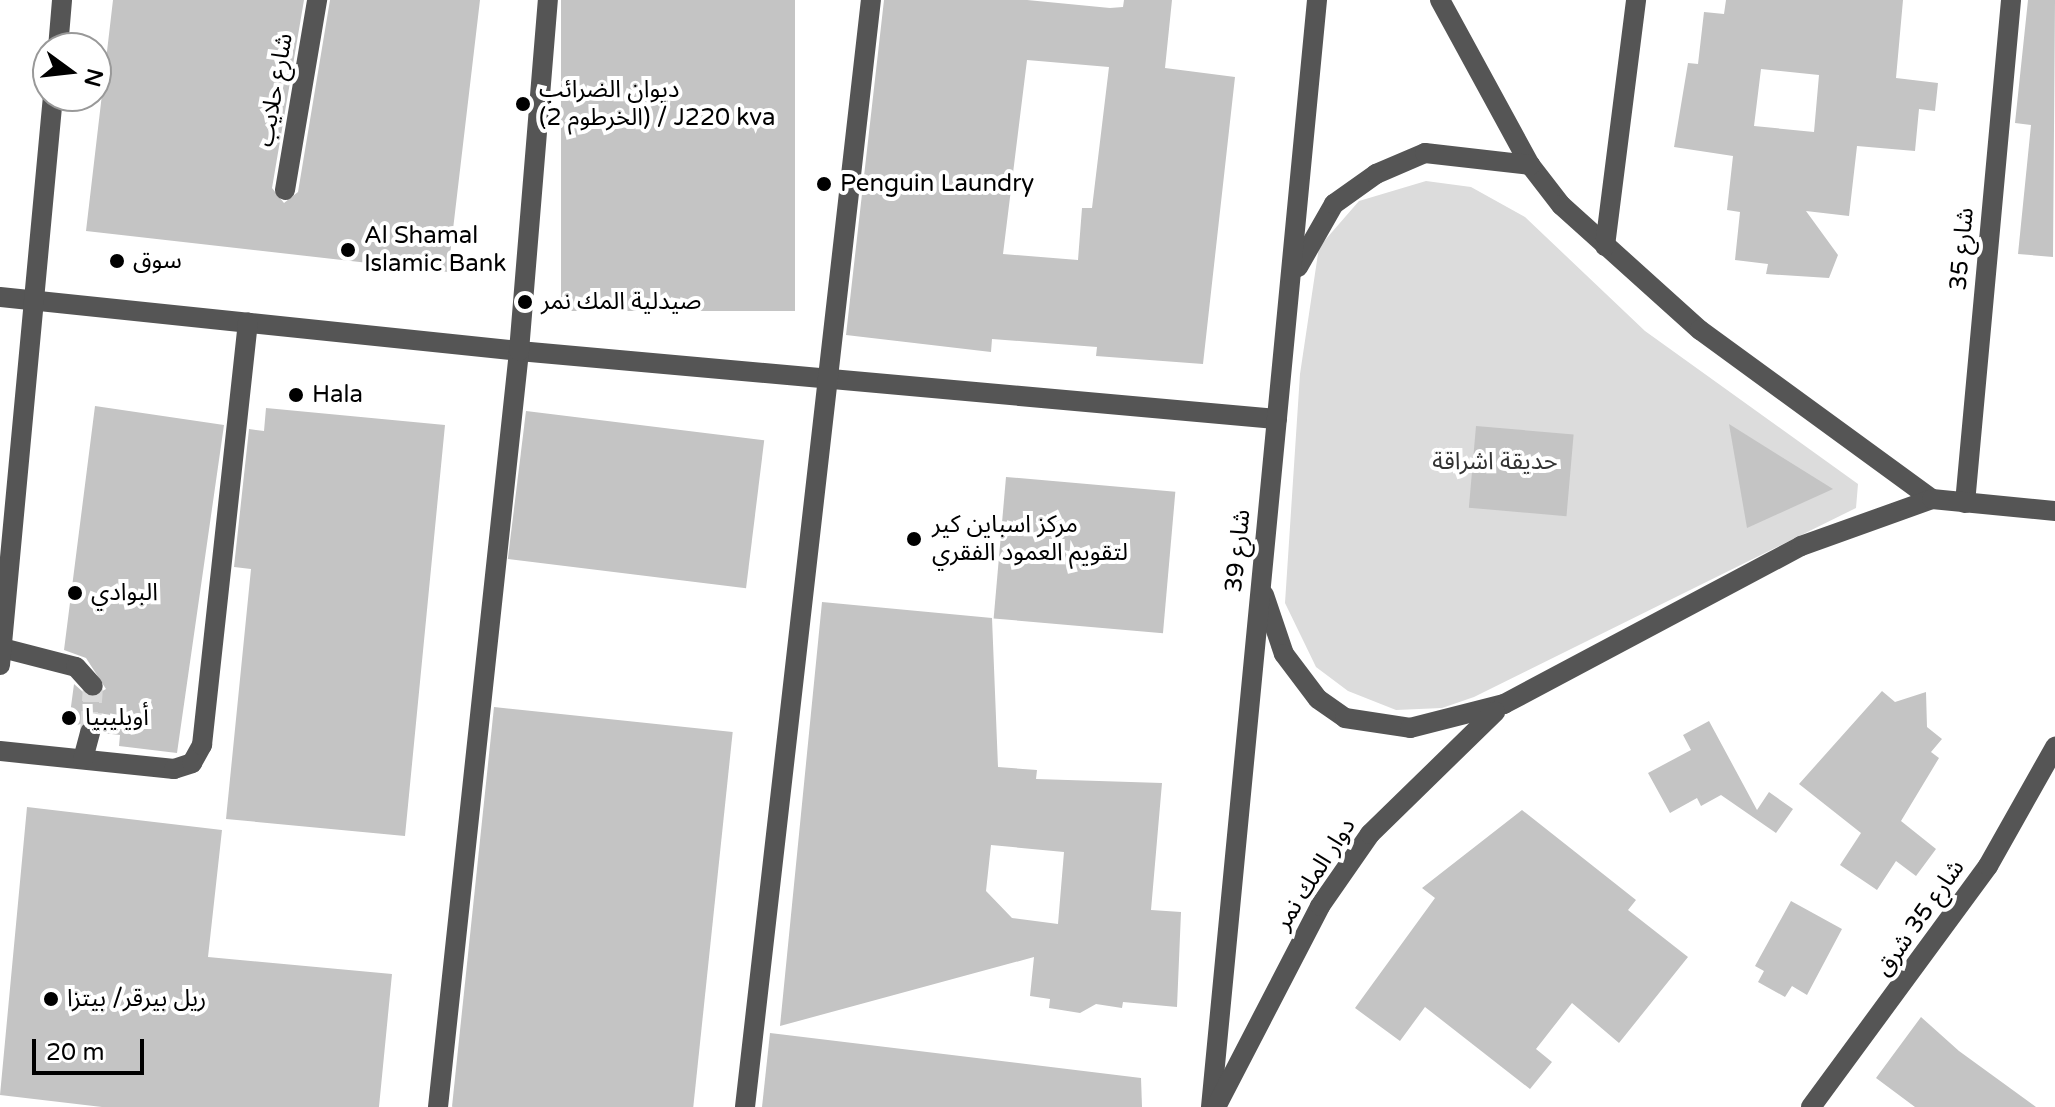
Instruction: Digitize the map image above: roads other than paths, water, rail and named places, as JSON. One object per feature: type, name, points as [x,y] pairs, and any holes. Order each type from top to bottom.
[{"type":"street","points":[[59,32],[62,0]]},
{"type":"street","name":"شارع حلايب","points":[[285,190],[317,0]]},
{"type":"street","points":[[438,1107],[519,351],[548,0]]},
{"type":"street","points":[[745,1107],[871,0]]},
{"type":"street","name":"شارع 39","points":[[1213,1107],[1317,0]]},
{"type":"street","points":[[1440,0],[1530,165],[1605,246],[1700,330],[1932,499]]},
{"type":"street","points":[[1605,246],[1636,0]]},
{"type":"street","name":"شارع 35","points":[[1965,503],[2011,0]]},
{"type":"street","points":[[52,112],[1,656],[76,667],[93,686]]},
{"type":"street","points":[[1290,288],[1309,242],[1334,204],[1376,174],[1425,153],[1530,165]]},
{"type":"street","points":[[0,297],[827,381],[1277,419]]},
{"type":"street","points":[[0,751],[174,769],[192,763],[202,745],[248,322]]},
{"type":"street","points":[[1261,584],[1284,654],[1301,681],[1345,718],[1410,728],[1504,704],[1801,546],[1932,499],[2055,511]]},
{"type":"street","name":"دوار المك نمر","points":[[1213,1107],[1320,906],[1370,834],[1504,704]]},
{"type":"street","points":[[83,759],[90,732]]},
{"type":"street","name":"شارع 35 شرق","points":[[1811,1107],[1988,866],[2055,747]]},
{"type":"tunnel","points":[[90,732],[93,686]]},
{"type":"place","name":"ديوان الضرائب (الخرطوم 2) / J220 kva","points":[[523,104]]},
{"type":"place","name":"Penguin Laundry","points":[[824,184]]},
{"type":"place","name":"Al Shamal Islamic Bank","points":[[348,250]]},
{"type":"place","name":"سوق","points":[[117,261]]},
{"type":"place","name":"صيدلية المك نمر","points":[[525,302]]},
{"type":"place","name":"Hala","points":[[296,395]]},
{"type":"place","name":"مركز اسباين كير لتقويم العمود الفقري","points":[[914,539]]},
{"type":"place","name":"البوادي","points":[[75,593]]},
{"type":"place","name":"أويليبيا","points":[[69,718]]},
{"type":"place","name":"ريل بيرقر/ بيتزا","points":[[51,999]]},
{"type":"park label","name":"حديقة اشراقة","points":[[1495,462]]}]
